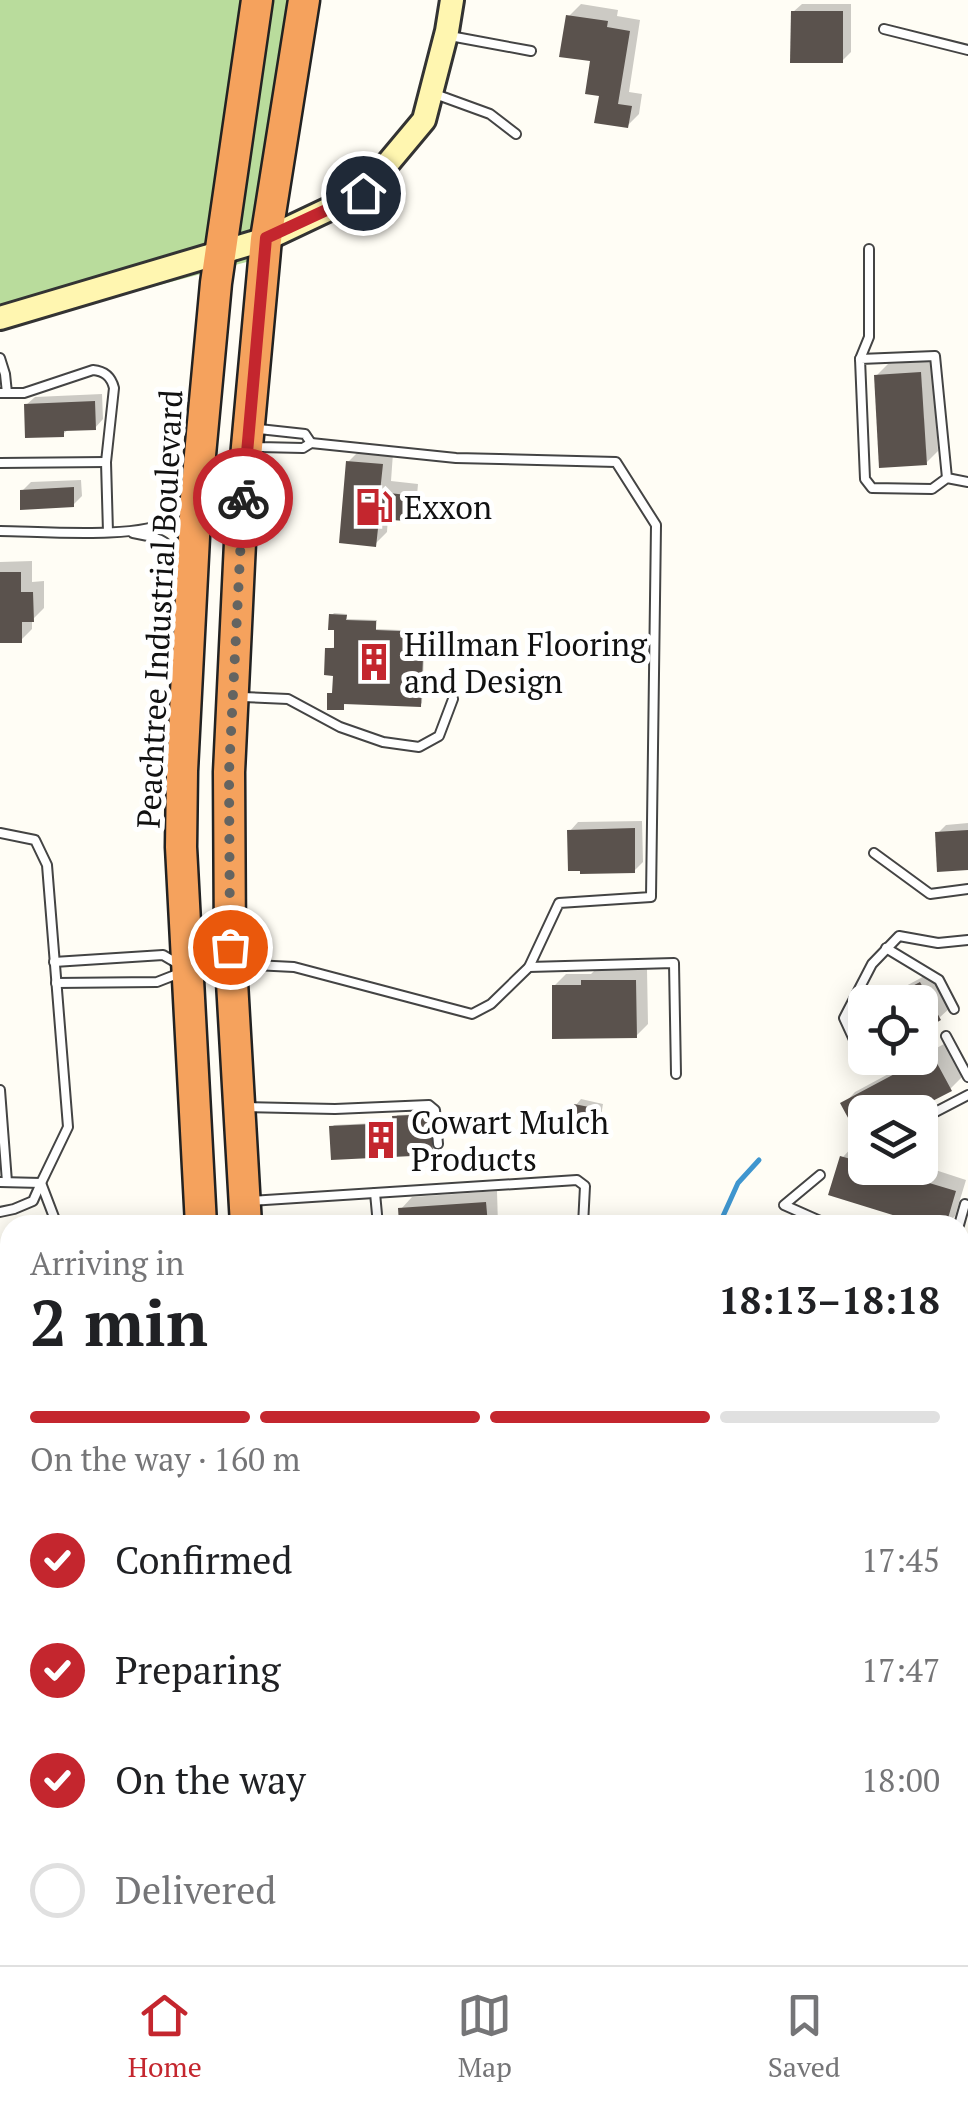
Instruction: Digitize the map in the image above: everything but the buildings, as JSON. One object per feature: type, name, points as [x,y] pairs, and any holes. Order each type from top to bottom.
[{"type":"highway","name":"Peachtree Industrial Boulevard","points":[[200,1215],[181,847],[182,771],[198,470],[219,252],[257,0]]},
{"type":"highway","points":[[245,1213],[228,846],[232,697],[242,501],[266,238],[304,0]]},
{"type":"street","points":[[0,318],[266,238],[363,193],[424,120],[452,0]]},
{"type":"lane","points":[[884,29],[968,50]]},
{"type":"lane","points":[[445,35],[530,50]]},
{"type":"lane","points":[[431,92],[490,114],[516,134]]},
{"type":"lane","points":[[869,249],[869,337],[860,359],[865,479],[872,488],[932,488],[947,478],[968,482]]},
{"type":"lane","points":[[860,359],[934,356],[947,478]]},
{"type":"lane","points":[[0,358],[3,393],[24,392],[93,370],[110,377],[114,388],[106,462],[108,532]]},
{"type":"lane","points":[[56,983],[158,982],[189,969],[231,964],[294,966],[472,1014],[491,1004],[528,966],[558,904],[651,896],[656,525],[616,462],[456,458],[311,443],[303,448],[259,447],[248,436],[259,428],[304,434],[311,443]]},
{"type":"lane","points":[[0,463],[106,462]]},
{"type":"lane","points":[[0,531],[128,532],[156,527],[171,520],[179,510],[198,470]]},
{"type":"lane","points":[[128,532],[161,538],[169,545],[191,586]]},
{"type":"lane","points":[[232,697],[288,699],[340,727],[384,742],[419,747],[439,736],[454,699]]},
{"type":"lane","points":[[0,833],[35,840],[46,866],[68,1128],[33,1201],[0,1212]]},
{"type":"lane","points":[[874,854],[930,894],[968,889]]},
{"type":"lane","points":[[861,985],[872,964],[898,936],[938,944],[968,940]]},
{"type":"lane","points":[[886,948],[939,980],[954,1009]]},
{"type":"lane","points":[[54,962],[164,956],[189,969]]},
{"type":"lane","points":[[528,966],[674,963],[676,1074]]},
{"type":"lane","points":[[946,1036],[968,1077]]},
{"type":"lane","points":[[0,1090],[3,1182],[41,1183]]},
{"type":"lane","points":[[938,1111],[968,1095]]},
{"type":"lane","points":[[240,1108],[335,1109],[429,1104],[436,1110],[438,1144]]},
{"type":"lane","points":[[806,1215],[784,1205],[820,1174]]},
{"type":"lane","points":[[245,1213],[375,1193],[577,1180],[585,1186],[584,1215]]},
{"type":"lane","points":[[41,1183],[53,1215]]},
{"type":"lane","points":[[375,1193],[377,1215]]},
{"type":"lane","points":[[962,1215],[965,1204]]},
{"type":"green space","points":[[0,0],[307,0],[269,256],[0,327]]},
{"type":"waterway","points":[[724,1215],[738,1183],[759,1160]]},
{"type":"way so far","points":[[230,947],[229,772],[243,498]]},
{"type":"place","name":"Exxon","points":[[374,507]]},
{"type":"place","name":"Hillman Flooring and Design","points":[[374,662]]},
{"type":"place","name":"Cowart Mulch Products","points":[[381,1140]]},
{"type":"route","points":[[243,498],[266,238],[363,193]]}]
